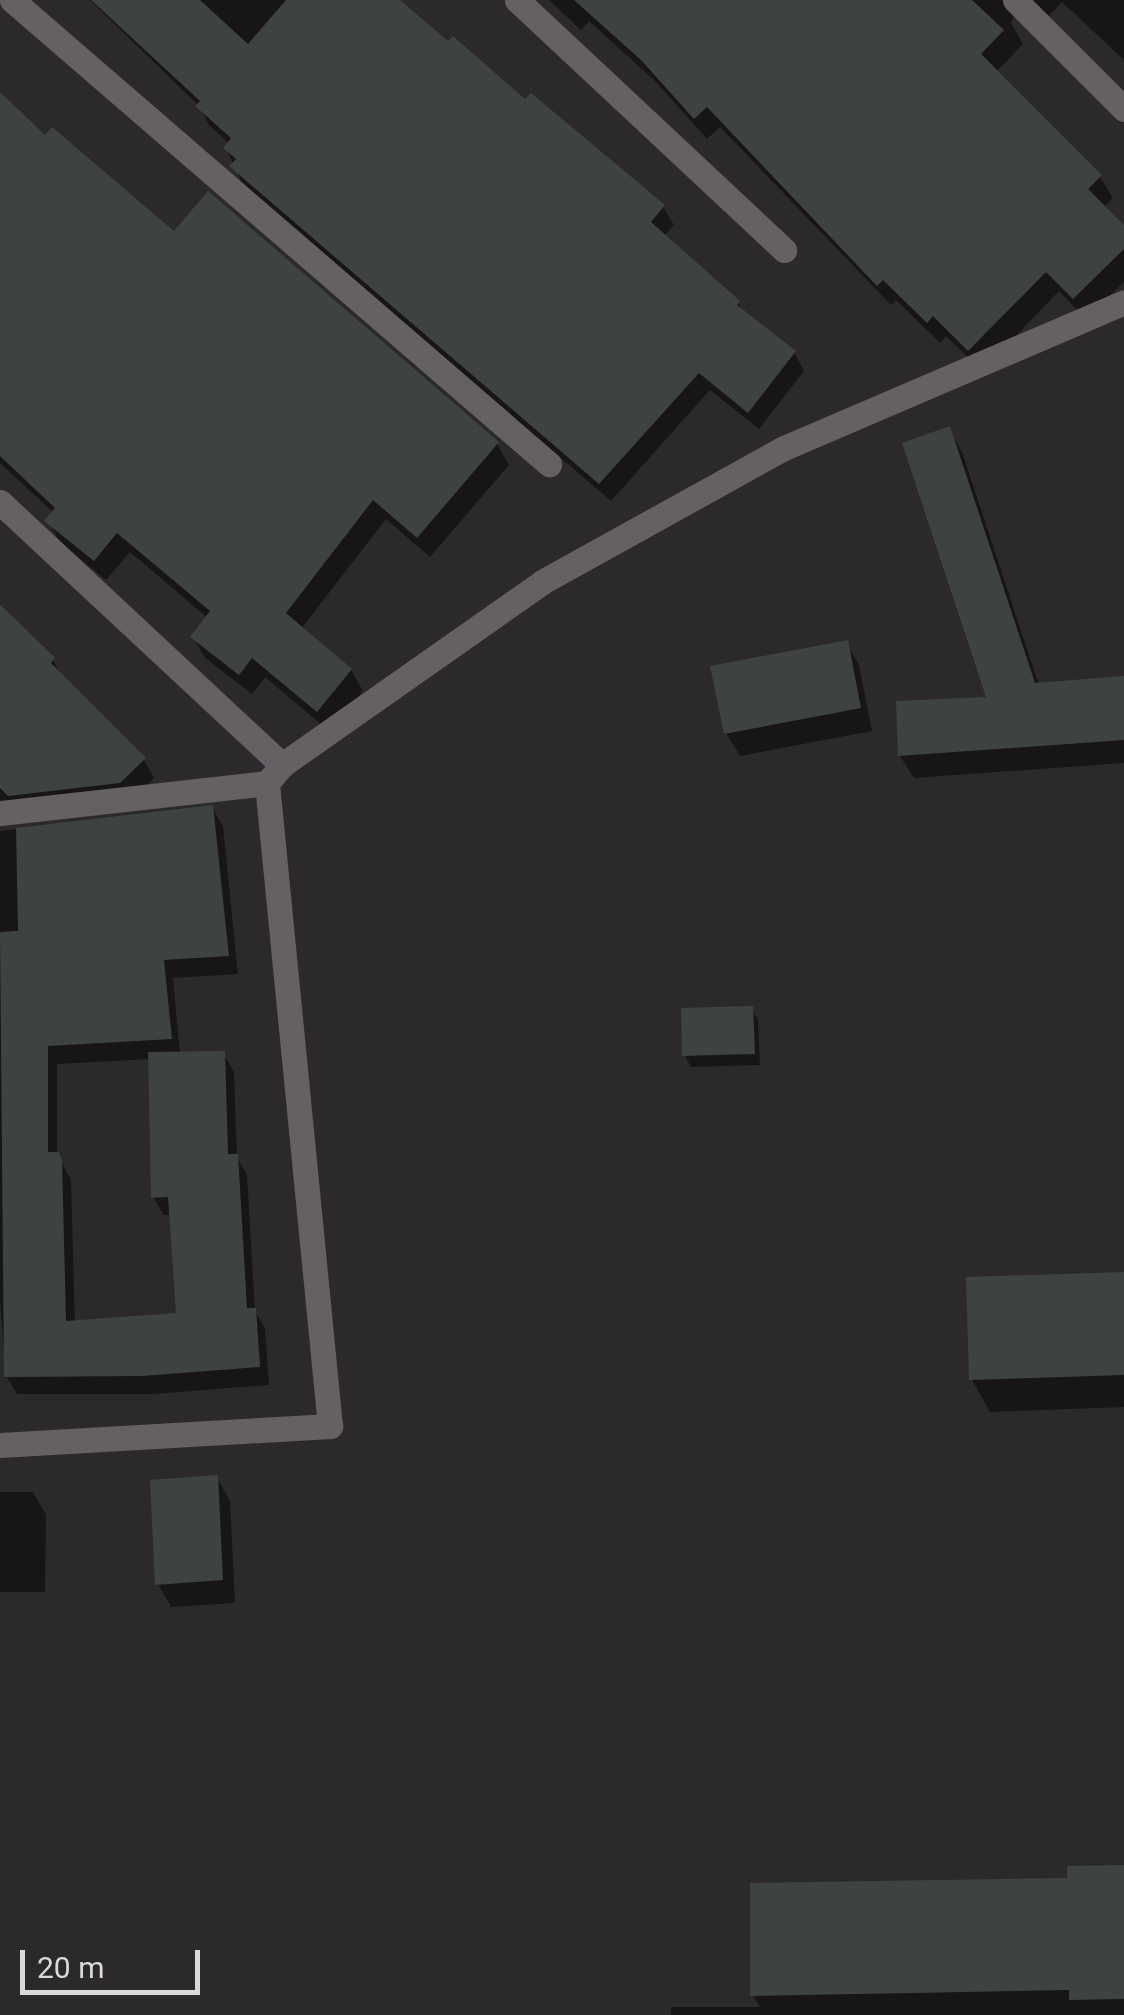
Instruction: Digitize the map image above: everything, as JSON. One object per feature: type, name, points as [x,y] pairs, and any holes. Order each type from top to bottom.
[{"type":"street","points":[[12,0],[549,464]]},
{"type":"street","points":[[517,0],[784,250]]},
{"type":"street","points":[[1015,0],[1124,109]]},
{"type":"street","points":[[0,813],[275,774],[542,582],[784,448],[1124,302]]},
{"type":"street","points":[[0,502],[275,774],[330,1426],[0,1445]]},
{"type":"building","points":[[91,0],[200,0],[248,44],[286,0],[400,0],[448,41],[453,36],[525,99],[531,93],[665,205],[651,222],[740,301],[737,305],[796,351],[748,413],[699,373],[599,484],[229,166],[236,159],[223,148],[231,138],[195,106],[200,101]]},
{"type":"building","points":[[574,0],[972,0],[1004,30],[981,54],[1102,175],[1088,189],[1124,225],[1124,249],[1073,299],[1046,272],[968,351],[933,316],[927,323],[883,280],[877,286],[707,107],[694,119],[641,60]]},
{"type":"building","points":[[0,92],[45,135],[52,127],[174,231],[208,191],[499,442],[417,538],[373,500],[286,613],[352,669],[317,712],[252,658],[239,675],[190,637],[210,611],[117,533],[94,561],[44,521],[55,508],[0,456]]},
{"type":"building","points":[[950,426],[1035,683],[1124,676],[1124,740],[898,756],[896,701],[986,697],[902,443]]},
{"type":"building","points":[[0,604],[55,658],[51,663],[146,758],[120,783],[8,796],[0,788]]},
{"type":"building","points":[[848,640],[861,708],[724,734],[710,666]]},
{"type":"building","points":[[213,805],[229,956],[164,960],[172,1039],[48,1046],[48,1152],[59,1152],[62,1160],[66,1321],[176,1313],[168,1197],[151,1198],[148,1052],[225,1051],[228,1154],[238,1154],[247,1308],[256,1308],[260,1367],[142,1376],[4,1377],[0,932],[18,931],[16,828]]},
{"type":"building","points":[[753,1006],[755,1054],[682,1056],[681,1008]]},
{"type":"building","points":[[1124,1272],[1124,1375],[969,1380],[966,1277]]},
{"type":"building","points":[[218,1475],[223,1580],[155,1585],[150,1480]]},
{"type":"building","points":[[1124,1865],[1124,1999],[1069,2000],[1069,1990],[750,1996],[750,1883],[1067,1878],[1067,1866]]}]
